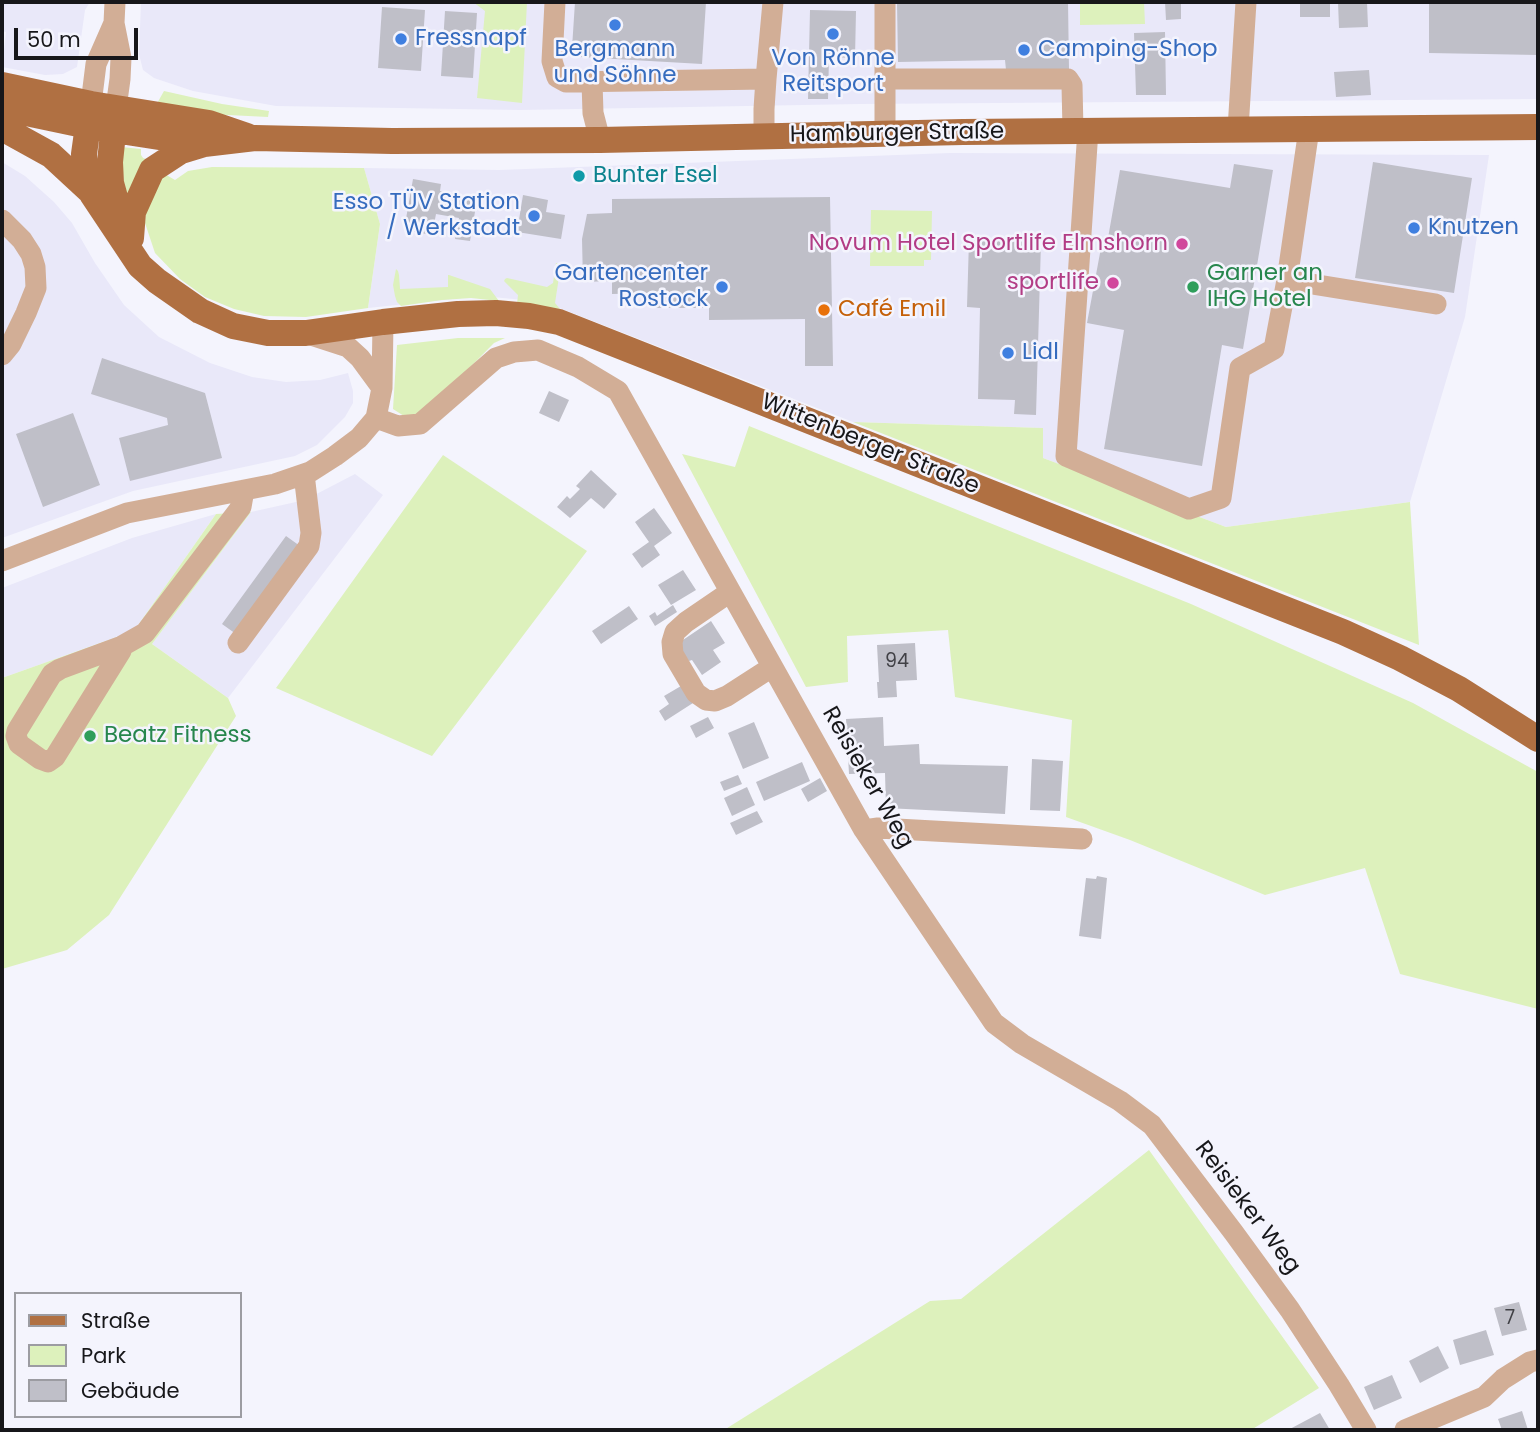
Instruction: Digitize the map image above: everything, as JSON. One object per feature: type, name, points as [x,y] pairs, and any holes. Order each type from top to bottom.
[{"type":"main road","points":[[2,85],[102,117]]},
{"type":"main road","points":[[2,108],[102,117]]},
{"type":"main road","name":"Hamburger Straße","points":[[102,117],[209,123],[255,138]]},
{"type":"main road","name":"Hamburger Straße","points":[[102,117],[204,144],[255,138],[392,141],[600,140],[1080,130],[1538,127]]},
{"type":"main road","name":"Wittenberger Straße","points":[[102,117],[84,154],[85,173],[92,194],[140,266],[200,311],[233,326],[268,333],[306,333],[458,314],[496,313],[559,322],[1343,632],[1459,689],[1538,739]]},
{"type":"main road","name":"Wittenberger Straße","points":[[102,117],[111,183],[119,212],[131,238],[174,293]]},
{"type":"main road","points":[[2,128],[51,155],[92,194]]},
{"type":"main road","points":[[131,238],[133,212],[152,170],[181,151],[204,144]]},
{"type":"street","points":[[555,2],[552,61],[557,77],[566,82],[765,79]]},
{"type":"street","points":[[764,137],[765,79],[773,2]]},
{"type":"street","points":[[1238,129],[1246,2]]},
{"type":"street","points":[[885,4],[885,134]]},
{"type":"street","points":[[102,117],[121,58],[115,12]]},
{"type":"street","points":[[885,79],[1068,79],[1072,85],[1080,130],[1066,456],[1189,509],[1221,498],[1240,368],[1274,349],[1309,129]]},
{"type":"street","points":[[592,82],[593,113],[600,140]]},
{"type":"street","points":[[2,220],[22,240],[31,254],[36,288],[11,344],[2,355]]},
{"type":"street","points":[[1287,280],[1436,303]]},
{"type":"street","points":[[2,561],[127,513],[275,484],[310,472],[359,438],[376,418],[382,388],[383,322]]},
{"type":"street","points":[[306,333],[348,347],[360,358],[382,388]]},
{"type":"street","name":"Reisieker Weg","points":[[376,418],[398,426],[420,424],[496,358],[514,352],[538,350],[579,367],[618,391],[864,830],[994,1023],[1022,1044],[1120,1101],[1152,1125],[1290,1310],[1366,1430]]},
{"type":"street","points":[[237,643],[309,546],[304,474]]},
{"type":"street","points":[[122,646],[55,758],[48,762],[40,759],[19,744],[17,731],[52,674],[122,646],[145,633],[241,507],[244,490]]},
{"type":"street","points":[[730,592],[675,632],[671,642],[673,654],[696,693],[706,700],[715,701],[727,696],[772,667]]},
{"type":"street","points":[[864,830],[878,828],[1082,839]]},
{"type":"street","points":[[1405,1430],[1484,1397],[1503,1379],[1538,1360]]},
{"type":"shaded area","points":[[2,2],[90,2],[85,10],[77,67],[63,74],[45,75],[2,67],[6,32],[2,31]]},
{"type":"shaded area","points":[[141,2],[1538,2],[1538,99],[860,104],[520,110],[276,106],[193,91],[154,78],[143,70],[139,54]]},
{"type":"shaded area","points":[[950,153],[1489,155],[1465,317],[1410,502],[1226,527],[1043,458],[1042,428],[853,422],[544,302],[482,296],[368,308],[380,224],[364,168],[499,170]]},
{"type":"shaded area","points":[[2,162],[25,176],[54,202],[72,223],[124,305],[159,337],[210,363],[252,377],[286,382],[320,380],[348,373],[353,403],[345,417],[317,445],[295,456],[133,491],[2,538]]},
{"type":"shaded area","points":[[355,474],[383,495],[228,698],[152,644],[251,512],[305,500]]},
{"type":"shaded area","points":[[216,514],[134,631],[2,678],[2,588],[132,538]]},
{"type":"green space","points":[[473,2],[527,2],[522,103],[477,98],[485,11]]},
{"type":"green space","points":[[1080,2],[1144,2],[1145,24],[1080,25]]},
{"type":"green space","points":[[164,91],[269,111],[268,117],[208,114],[155,107]]},
{"type":"green space","points":[[121,147],[141,149],[141,155],[146,159],[129,205],[124,185]]},
{"type":"green space","points":[[212,167],[364,168],[380,224],[368,308],[306,317],[264,316],[234,309],[205,297],[180,279],[155,253],[145,223],[147,195],[163,173],[175,180],[188,171]]},
{"type":"green space","points":[[871,210],[932,211],[931,260],[924,260],[924,266],[870,266]]},
{"type":"green space","points":[[556,263],[561,264],[555,303],[560,309],[517,304],[518,295],[505,279],[547,287],[553,283]]},
{"type":"green space","points":[[396,269],[400,289],[448,287],[449,275],[490,289],[499,301],[471,298],[401,306],[397,302],[393,285]]},
{"type":"green space","points":[[458,338],[505,338],[494,343],[425,413],[404,416],[393,409],[397,345]]},
{"type":"green space","points":[[853,422],[1043,428],[1043,458],[1226,527],[1410,502],[1419,645]]},
{"type":"green space","points":[[749,426],[1191,604],[1413,703],[1538,772],[1538,1009],[1400,974],[1365,868],[1265,895],[1066,817],[1072,720],[955,697],[948,630],[847,636],[848,682],[806,687],[682,454],[735,467]]},
{"type":"green space","points":[[443,455],[587,551],[432,756],[276,688]]},
{"type":"green space","points":[[251,512],[152,644],[228,698],[236,716],[109,915],[67,950],[2,969],[2,678],[134,631],[216,514]]},
{"type":"green space","points":[[1149,1150],[1319,1388],[1251,1430],[724,1430],[930,1301],[961,1299]]},
{"type":"building","points":[[575,2],[706,2],[702,64],[580,57],[572,48]]},
{"type":"building","points":[[897,2],[1068,2],[1069,69],[1006,70],[1005,60],[898,62]]},
{"type":"building","points":[[1165,2],[1181,2],[1181,19],[1166,20]]},
{"type":"building","points":[[1300,2],[1330,2],[1330,17],[1300,17]]},
{"type":"building","points":[[1338,2],[1367,2],[1368,27],[1339,28]]},
{"type":"building","points":[[1429,2],[1538,2],[1538,55],[1429,53]]},
{"type":"building","name":"Fressnapf","points":[[382,7],[425,10],[421,71],[378,68]]},
{"type":"building","name":"Von Rönne Reitsport","points":[[810,10],[856,11],[855,58],[829,57],[828,99],[808,99]]},
{"type":"building","points":[[445,11],[477,13],[473,78],[441,76]]},
{"type":"building","points":[[1165,32],[1166,95],[1136,95],[1134,33]]},
{"type":"building","points":[[1369,70],[1371,95],[1336,97],[1334,72]]},
{"type":"building","name":"Knutzen","points":[[1373,162],[1472,178],[1454,293],[1355,278]]},
{"type":"building","name":"Garner an IHG Hotel","points":[[1234,164],[1273,170],[1243,349],[1222,345],[1202,466],[1104,449],[1124,330],[1087,323],[1103,237],[1108,238],[1120,170],[1230,188]]},
{"type":"building","points":[[413,179],[441,184],[440,191],[477,200],[470,241],[455,239],[459,218],[436,214],[432,235],[404,230]]},
{"type":"building","points":[[523,195],[548,200],[546,212],[565,215],[561,239],[517,232]]},
{"type":"building","name":"Gartencenter Rostock","points":[[830,197],[833,366],[805,366],[805,319],[709,320],[709,308],[656,308],[656,293],[612,294],[612,281],[583,282],[582,239],[587,214],[612,213],[612,199]]},
{"type":"building","name":"Lidl","points":[[969,240],[1041,242],[1036,415],[1014,414],[1015,400],[978,399],[980,308],[967,307]]},
{"type":"building","points":[[102,358],[205,393],[222,458],[130,481],[119,438],[168,425],[167,418],[91,394]]},
{"type":"building","points":[[549,391],[569,400],[559,422],[539,413]]},
{"type":"building","points":[[73,413],[100,485],[43,507],[16,434]]},
{"type":"building","points":[[591,470],[617,494],[604,509],[591,498],[570,518],[557,507],[567,496],[570,499],[580,489],[576,486]]},
{"type":"building","points":[[654,508],[672,533],[654,546],[660,555],[642,568],[632,554],[649,542],[635,522]]},
{"type":"building","points":[[286,536],[300,546],[236,634],[222,624]]},
{"type":"building","points":[[683,570],[696,590],[671,605],[658,585]]},
{"type":"building","points":[[673,605],[677,612],[655,626],[649,616],[655,612],[657,616]]},
{"type":"building","points":[[629,606],[638,619],[601,644],[592,631]]},
{"type":"building","points":[[711,621],[725,643],[713,650],[721,662],[702,675],[677,644]]},
{"type":"building","points":[[915,643],[917,680],[896,681],[897,697],[878,698],[877,645]]},
{"type":"building","points":[[681,686],[693,703],[665,721],[659,711],[669,704],[664,696]]},
{"type":"building","points":[[708,717],[714,728],[696,738],[690,726]]},
{"type":"building","points":[[883,717],[884,746],[919,744],[920,764],[1008,766],[1005,814],[886,808],[885,773],[849,774],[846,719]]},
{"type":"building","points":[[754,722],[769,758],[743,769],[728,733]]},
{"type":"building","points":[[1032,759],[1063,761],[1060,811],[1030,810]]},
{"type":"building","points":[[802,762],[810,781],[764,801],[756,782]]},
{"type":"building","points":[[738,775],[742,784],[724,791],[720,782]]},
{"type":"building","points":[[820,778],[827,791],[808,802],[801,789]]},
{"type":"building","points":[[747,787],[755,805],[732,816],[724,798]]},
{"type":"building","points":[[757,811],[763,822],[736,835],[730,823]]},
{"type":"building","points":[[1097,876],[1107,878],[1101,939],[1079,936],[1086,878],[1096,879]]},
{"type":"building","points":[[1519,1302],[1527,1330],[1502,1336],[1494,1308]]},
{"type":"building","points":[[1486,1330],[1494,1355],[1460,1365],[1453,1340]]},
{"type":"building","points":[[1438,1346],[1449,1368],[1420,1383],[1409,1361]]},
{"type":"building","points":[[1392,1375],[1402,1398],[1374,1410],[1364,1387]]},
{"type":"building","points":[[1522,1411],[1528,1430],[1502,1430],[1498,1419]]},
{"type":"building","points":[[1320,1413],[1330,1430],[1288,1430]]},
{"type":"place","name":"Bergmann und Söhne","points":[[615,25]]},
{"type":"place","name":"Von Rönne Reitsport","points":[[833,34]]},
{"type":"place","name":"Fressnapf","points":[[401,39]]},
{"type":"place","name":"Camping-Shop","points":[[1024,50]]},
{"type":"place","name":"Bunter Esel","points":[[579,176]]},
{"type":"place","name":"Esso TÜV Station / Werkstadt","points":[[534,216]]},
{"type":"place","name":"Knutzen","points":[[1414,228]]},
{"type":"place","name":"Novum Hotel Sportlife Elmshorn","points":[[1182,244]]},
{"type":"place","name":"sportlife","points":[[1113,283]]},
{"type":"place","name":"Gartencenter Rostock","points":[[722,287]]},
{"type":"place","name":"Garner an IHG Hotel","points":[[1193,287]]},
{"type":"place","name":"Café Emil","points":[[824,310]]},
{"type":"place","name":"Lidl","points":[[1008,353]]},
{"type":"place","name":"Beatz Fitness","points":[[90,736]]}]
